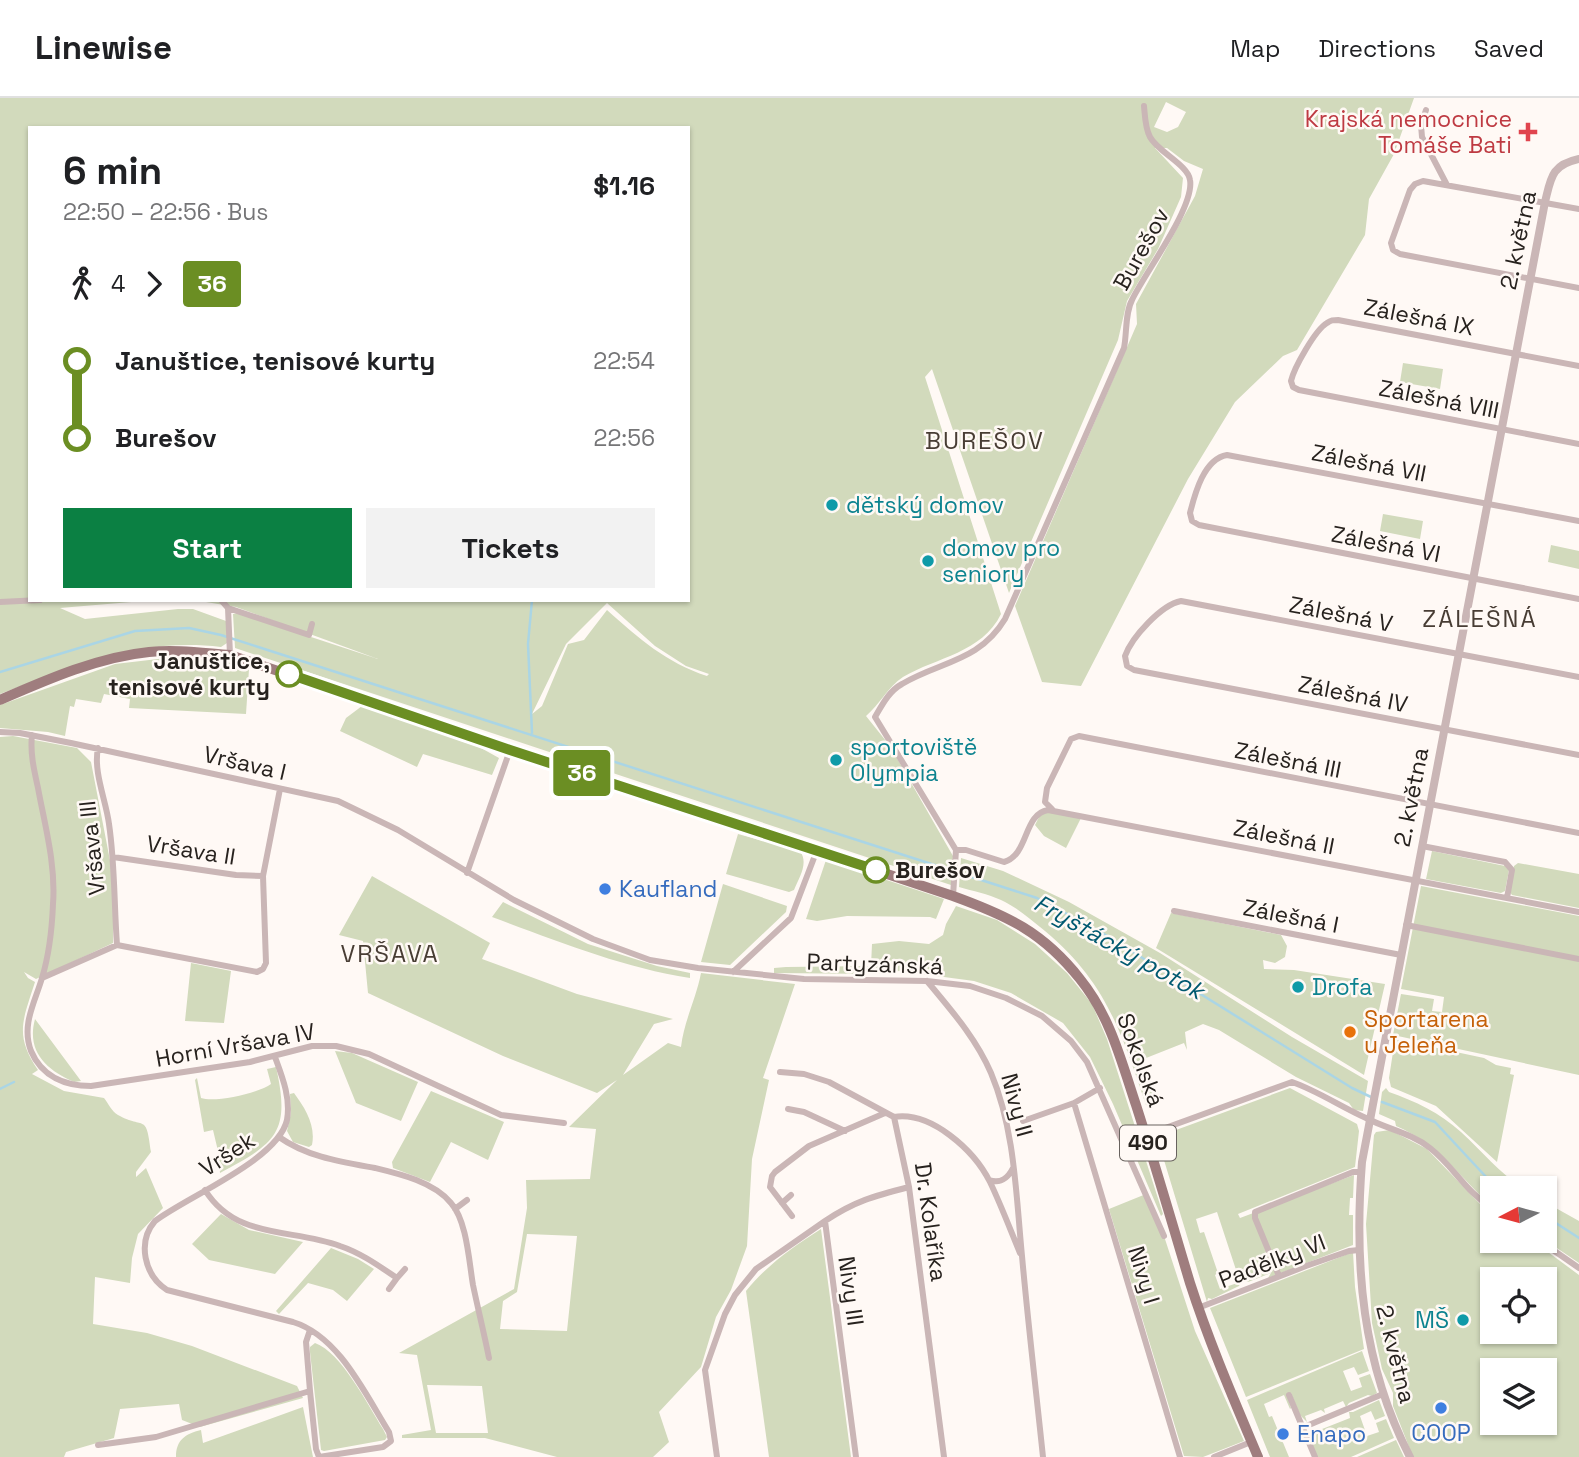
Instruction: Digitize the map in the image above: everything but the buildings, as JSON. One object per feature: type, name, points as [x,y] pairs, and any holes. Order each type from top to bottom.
[{"type":"main road","name":"Sokolská","points":[[0,700],[101,662],[148,652],[184,651],[230,656],[817,850],[954,890],[1019,923],[1054,949],[1081,979],[1110,1026],[1198,1308],[1258,1457]]},
{"type":"street","name":"Burešov","points":[[957,854],[875,717],[887,697],[900,684],[958,661],[981,648],[1005,619],[1124,348],[1130,302],[1171,235],[1188,195],[1191,183],[1189,175],[1151,140],[1146,127],[1144,106]]},
{"type":"street","points":[[1426,110],[1421,125],[1422,137],[1447,185]]},
{"type":"street","name":"2. května","points":[[1410,1457],[1383,1394],[1365,1322],[1359,1250],[1362,1172],[1370,1115],[1545,202],[1556,169],[1564,163],[1579,159]]},
{"type":"street","points":[[1579,209],[1425,180],[1412,187],[1392,237],[1393,250],[1400,254],[1579,288]]},
{"type":"street","name":"Zálešná IX","points":[[1293,387],[1292,374],[1312,341],[1323,325],[1335,320],[1579,366]]},
{"type":"street","name":"Zálešná VIII","points":[[1293,387],[1579,443]]},
{"type":"street","name":"Zálešná VII","points":[[1190,517],[1198,487],[1208,467],[1219,457],[1227,455],[1579,521]]},
{"type":"street","name":"Zálešná VI","points":[[1190,517],[1199,525],[1579,599]]},
{"type":"street","points":[[0,602],[28,601]]},
{"type":"street","name":"Zálešná V","points":[[1125,660],[1126,652],[1144,627],[1173,603],[1181,601],[1579,677]]},
{"type":"street","points":[[223,602],[228,608],[309,635],[312,624]]},
{"type":"street","points":[[228,608],[230,656]]},
{"type":"street","name":"Zálešná IV","points":[[1125,660],[1133,670],[1579,755]]},
{"type":"street","name":"Vršava I","points":[[0,732],[32,735],[98,748],[338,801],[398,830],[467,873]]},
{"type":"street","name":"Horní Vršava IV","points":[[32,735],[32,756],[54,882],[50,938],[28,1034],[30,1049],[48,1074],[69,1085],[92,1086],[180,1074],[275,1056],[312,1046],[336,1046],[356,1049],[500,1115],[564,1123]]},
{"type":"street","name":"Zálešná III","points":[[1054,810],[1045,802],[1046,792],[1069,742],[1077,736],[1579,833]]},
{"type":"street","name":"Vršava III","points":[[98,748],[97,762],[105,796],[113,857],[117,945]]},
{"type":"street","points":[[467,873],[510,750]]},
{"type":"street","points":[[42,978],[117,945],[257,972],[263,969],[266,962],[263,876],[280,789]]},
{"type":"street","points":[[954,890],[957,854],[966,850],[1001,861],[1010,860],[1016,855],[1035,816],[1041,811],[1054,810]]},
{"type":"street","name":"Zálešná II","points":[[1054,810],[1579,912]]},
{"type":"street","points":[[1422,846],[1505,862],[1512,870],[1507,898]]},
{"type":"street","points":[[733,973],[791,918],[800,901],[817,850]]},
{"type":"street","name":"Vršava II","points":[[113,857],[236,875],[263,876]]},
{"type":"street","name":"Partyzánská","points":[[467,873],[514,900],[606,944],[650,960],[733,973],[804,979],[927,981],[970,986],[1006,998],[1042,1016],[1070,1041],[1087,1062],[1164,1236]]},
{"type":"street","name":"Zálešná I","points":[[1174,911],[1401,955]]},
{"type":"street","points":[[1406,925],[1579,959]]},
{"type":"street","name":"Nivy II","points":[[927,981],[962,1023],[991,1073],[1004,1113],[1014,1166],[1043,1457]]},
{"type":"street","name":"Vršek","points":[[275,1056],[285,1086],[288,1109],[287,1120],[279,1137],[260,1157],[155,1221],[148,1231],[145,1249],[152,1275],[163,1287],[177,1293],[293,1322],[310,1330]]},
{"type":"street","points":[[780,1072],[804,1074],[829,1082],[894,1117]]},
{"type":"street","points":[[1146,1135],[1290,1082],[1370,1115],[1426,1145],[1441,1158],[1467,1189],[1480,1199]]},
{"type":"street","points":[[1023,1121],[1074,1103],[1100,1088]]},
{"type":"street","name":"Nivy I","points":[[1074,1103],[1180,1457]]},
{"type":"street","points":[[788,1109],[804,1112],[845,1131]]},
{"type":"street","points":[[792,1216],[770,1187],[775,1172],[808,1146],[885,1113]]},
{"type":"street","name":"Nivy II","points":[[894,1117],[914,1116],[943,1130],[978,1165],[989,1180],[1022,1258]]},
{"type":"street","name":"Dr. Kolaříka","points":[[894,1117],[909,1187],[944,1457]]},
{"type":"street","points":[[279,1137],[330,1160],[386,1171],[417,1181],[447,1199],[455,1209],[465,1237],[489,1358]]},
{"type":"street","points":[[989,1180],[1004,1180],[1014,1166]]},
{"type":"street","points":[[1279,1276],[1255,1218],[1256,1210],[1353,1172],[1362,1172]]},
{"type":"street","points":[[717,1457],[705,1370],[725,1314],[735,1295],[756,1269],[848,1206],[909,1187]]},
{"type":"street","points":[[205,1190],[222,1211],[244,1224],[338,1245],[364,1257],[397,1278]]},
{"type":"street","points":[[782,1203],[792,1195]]},
{"type":"street","points":[[455,1209],[467,1200]]},
{"type":"street","name":"Nivy III","points":[[824,1221],[856,1457]]},
{"type":"street","name":"Padělky VI","points":[[1198,1308],[1279,1276],[1349,1251],[1359,1250]]},
{"type":"street","points":[[1557,1253],[1579,1268]]},
{"type":"street","points":[[389,1289],[405,1269]]},
{"type":"street","points":[[310,1330],[343,1362],[391,1437],[390,1443],[383,1447],[319,1457],[310,1391],[306,1342],[310,1330]]},
{"type":"street","points":[[98,1445],[156,1437],[310,1391]]},
{"type":"street","points":[[1304,1427],[1383,1394]]},
{"type":"street","points":[[1289,1395],[1315,1457]]},
{"type":"street","points":[[1214,1457],[1251,1442]]},
{"type":"green space","points":[[0,98],[1414,98],[1394,154],[1369,199],[1365,235],[1297,350],[1283,356],[1235,402],[1188,479],[1081,686],[1042,682],[1015,606],[1137,324],[1136,304],[1195,196],[1203,169],[1184,161],[1167,148],[1155,148],[1183,178],[1181,197],[1158,249],[1127,301],[1118,340],[1009,593],[932,369],[925,377],[1001,614],[993,627],[971,646],[903,677],[866,716],[890,746],[953,856],[951,885],[235,648],[233,614],[238,613],[378,659],[236,607],[206,602],[690,602],[690,126],[28,126],[28,602],[131,602],[60,608],[85,619],[193,609],[226,621],[227,643],[221,647],[191,645],[135,650],[54,673],[0,694]],"holes":[[[1166,102],[1186,112],[1178,127],[1167,132],[1154,127]],[[607,603],[655,646],[686,666],[709,674],[707,676],[692,671],[666,657],[607,610],[584,640],[568,644],[542,706],[532,714],[566,644]]]},
{"type":"green space","points":[[1403,363],[1443,369],[1440,389],[1400,382]]},
{"type":"green space","points":[[1383,514],[1423,521],[1420,539],[1380,531]]},
{"type":"green space","points":[[1551,545],[1579,551],[1579,569],[1548,562]]},
{"type":"green space","points":[[175,657],[224,661],[249,669],[246,714],[129,708],[130,699],[104,694],[101,703],[76,699],[74,707],[70,706],[65,736],[0,728],[0,705],[115,664]]},
{"type":"green space","points":[[362,706],[481,748],[499,758],[492,775],[423,754],[417,767],[340,731],[346,718]]},
{"type":"green space","points":[[13,736],[77,748],[91,762],[113,876],[113,943],[36,979],[24,972],[35,982],[23,1027],[26,1047],[38,1070],[32,1074],[64,1091],[104,1098],[116,1114],[143,1124],[148,1131],[151,1152],[136,1172],[136,1177],[146,1168],[163,1208],[138,1234],[130,1283],[95,1277],[93,1324],[147,1333],[192,1346],[297,1386],[303,1398],[200,1427],[182,1420],[179,1404],[120,1409],[114,1438],[66,1452],[64,1457],[0,1457],[0,737]]},
{"type":"green space","points":[[1049,812],[1081,818],[1066,848],[1044,836],[1035,825],[1040,815]]},
{"type":"green space","points":[[738,834],[800,851],[804,860],[794,890],[789,892],[726,874]]},
{"type":"green space","points":[[1432,851],[1505,866],[1509,870],[1505,891],[1501,893],[1426,879]]},
{"type":"green space","points":[[961,858],[1003,871],[1069,902],[1160,953],[1292,1037],[1368,1081],[1363,1111],[1354,1110],[1349,1103],[1296,1077],[1219,1030],[1203,1024],[1185,1032],[1187,1050],[1184,1043],[1141,1060],[1157,1098],[1152,1106],[1146,1105],[1109,1009],[1083,969],[1066,950],[1018,910],[996,898],[959,887]]},
{"type":"green space","points":[[826,860],[944,899],[936,919],[847,916],[817,921],[806,919]]},
{"type":"green space","points":[[1518,863],[1579,874],[1579,908],[1512,895],[1509,891],[1514,866]]},
{"type":"green space","points":[[372,876],[490,943],[482,959],[577,994],[673,1019],[654,1024],[623,1075],[668,1043],[681,1047],[701,973],[795,984],[763,1078],[769,1080],[752,1159],[747,1246],[731,1290],[716,1317],[701,1367],[659,1412],[669,1442],[653,1457],[557,1457],[485,1438],[402,1438],[402,1435],[431,1430],[417,1355],[399,1353],[514,1289],[527,1208],[526,1180],[590,1179],[596,1129],[569,1127],[617,1080],[597,1093],[503,1056],[368,993],[363,941],[339,935]],"holes":[[[527,1234],[577,1236],[567,1331],[500,1329],[503,1301],[517,1292]],[[427,1385],[482,1386],[488,1433],[436,1433]]]},
{"type":"green space","points":[[723,884],[787,906],[786,912],[730,965],[701,962]]},
{"type":"green space","points":[[1421,886],[1579,916],[1579,1075],[1393,1035],[1401,994],[1434,999],[1432,1011],[1442,1012],[1444,997],[1401,989]]},
{"type":"green space","points":[[503,902],[588,944],[657,966],[690,973],[690,978],[614,960],[492,917]]},
{"type":"green space","points":[[956,906],[997,920],[1035,944],[1067,973],[1092,1004],[1107,1039],[1163,1214],[1161,1216],[1090,1057],[1063,1023],[1011,993],[974,981],[899,971],[876,974],[774,973],[774,968],[786,967],[871,966],[872,944],[899,941],[929,944],[943,935]]},
{"type":"green space","points":[[1171,913],[1281,935],[1287,946],[1285,957],[1275,963],[1263,960],[1264,969],[1294,970],[1385,984],[1364,1075],[1156,948]]},
{"type":"green space","points":[[191,963],[231,971],[224,1023],[185,1021]]},
{"type":"green space","points":[[35,1019],[81,1081],[74,1082],[55,1072],[41,1058],[34,1041]]},
{"type":"green space","points":[[1395,1039],[1484,1058],[1496,1065],[1511,1068],[1510,1074],[1514,1075],[1497,1162],[1436,1106],[1391,1087],[1389,1078]]},
{"type":"green space","points":[[335,1051],[352,1053],[418,1082],[401,1121],[356,1103]]},
{"type":"green space","points":[[276,1067],[281,1107],[280,1122],[275,1134],[254,1153],[220,1173],[213,1130],[204,1132],[195,1080],[197,1078],[201,1098],[226,1098],[257,1091],[271,1084],[267,1069]]},
{"type":"green space","points":[[1290,1088],[1357,1124],[1359,1131],[1355,1167],[1238,1214],[1240,1218],[1354,1175],[1349,1215],[1353,1215],[1353,1245],[1268,1278],[1271,1273],[1248,1282],[1242,1281],[1239,1286],[1212,1299],[1208,1298],[1207,1302],[1157,1137]],"holes":[[[1217,1212],[1240,1282],[1220,1289],[1215,1275],[1218,1273],[1204,1232],[1200,1233],[1196,1219]]]},
{"type":"green space","points":[[1386,1088],[1389,1092],[1445,1119],[1507,1176],[1480,1176],[1480,1194],[1425,1142],[1396,1126],[1395,1121],[1379,1114],[1382,1092]]},
{"type":"green space","points":[[431,1091],[504,1122],[488,1160],[451,1142],[430,1182],[393,1168],[392,1162]]},
{"type":"green space","points":[[294,1093],[311,1124],[313,1138],[309,1147],[293,1142],[287,1131],[291,1113],[290,1094]]},
{"type":"green space","points":[[1390,1130],[1427,1149],[1480,1204],[1480,1253],[1549,1253],[1579,1275],[1579,1457],[1413,1457],[1393,1406],[1393,1393],[1382,1369],[1372,1323],[1366,1224],[1376,1132]]},
{"type":"green space","points":[[1146,1194],[1164,1236],[1195,1331],[1244,1441],[1203,1457],[1184,1456],[1109,1209]]},
{"type":"green space","points":[[1558,1209],[1579,1221],[1579,1263],[1558,1249]]},
{"type":"green space","points":[[221,1214],[249,1230],[303,1242],[275,1274],[209,1260],[192,1244]]},
{"type":"green space","points":[[821,1229],[851,1457],[769,1457],[746,1291],[781,1257]]},
{"type":"green space","points":[[331,1248],[374,1269],[347,1301],[333,1290],[308,1283],[279,1314],[276,1311]]},
{"type":"green space","points":[[1353,1252],[1364,1349],[1246,1397],[1210,1308]]},
{"type":"green space","points":[[315,1343],[325,1348],[353,1380],[383,1429],[387,1437],[385,1440],[321,1450],[310,1352],[310,1347]]},
{"type":"green space","points":[[1362,1351],[1369,1371],[1358,1375],[1354,1367],[1343,1371],[1351,1391],[1362,1387],[1359,1378],[1370,1374],[1377,1393],[1372,1396],[1368,1395],[1349,1403],[1346,1407],[1343,1401],[1324,1409],[1325,1413],[1321,1410],[1305,1416],[1307,1422],[1300,1415],[1291,1393],[1287,1394],[1290,1409],[1284,1395],[1264,1404],[1269,1417],[1272,1416],[1289,1457],[1270,1457],[1247,1400]]},
{"type":"green space","points":[[1379,1400],[1385,1416],[1375,1420],[1371,1411],[1360,1416],[1367,1436],[1379,1432],[1376,1423],[1386,1419],[1394,1438],[1351,1457],[1317,1457],[1310,1438],[1311,1430],[1312,1433],[1350,1418],[1349,1412]]},
{"type":"green space","points":[[303,1407],[313,1457],[176,1457],[180,1442],[190,1434],[201,1430],[203,1443]]},
{"type":"green space","points":[[1396,1440],[1404,1457],[1357,1457]]},
{"type":"waterway","points":[[532,602],[528,644],[532,733]]},
{"type":"waterway","name":"Fryštácký potok","points":[[0,672],[135,631],[189,628],[221,635],[1037,898],[1099,931],[1352,1088],[1371,1097]]},
{"type":"waterway","points":[[0,1089],[14,1082]]},
{"type":"waterway","name":"Fryštácký potok","points":[[1382,1102],[1435,1122],[1485,1176]]},
{"type":"waterway","name":"Fryštácký potok","points":[[1558,1224],[1579,1238]]},
{"type":"bus line","name":"36","points":[[289,674],[876,870]]},
{"type":"place","name":"Krajská nemocnice Tomáše Bati","points":[[1528,132]]},
{"type":"place","name":"dětský domov","points":[[832,505]]},
{"type":"place","name":"domov pro seniory","points":[[928,561]]},
{"type":"place","name":"Januštice, tenisové kurty","points":[[289,674]]},
{"type":"place","name":"sportoviště Olympia","points":[[836,760]]},
{"type":"place","name":"Burešov","points":[[876,870]]},
{"type":"place","name":"Kaufland","points":[[605,889]]},
{"type":"place","name":"Drofa","points":[[1298,987]]},
{"type":"place","name":"Sportarena u Jeleňa","points":[[1350,1032]]},
{"type":"place","name":"MŠ","points":[[1463,1320]]},
{"type":"place","name":"COOP","points":[[1441,1408]]},
{"type":"place","name":"Enapo","points":[[1283,1434]]},
{"type":"district","name":"BUREŠOV","points":[[985,441]]},
{"type":"district","name":"ZÁLEŠNÁ","points":[[1480,619]]},
{"type":"district","name":"VRŠAVA","points":[[390,954]]}]
